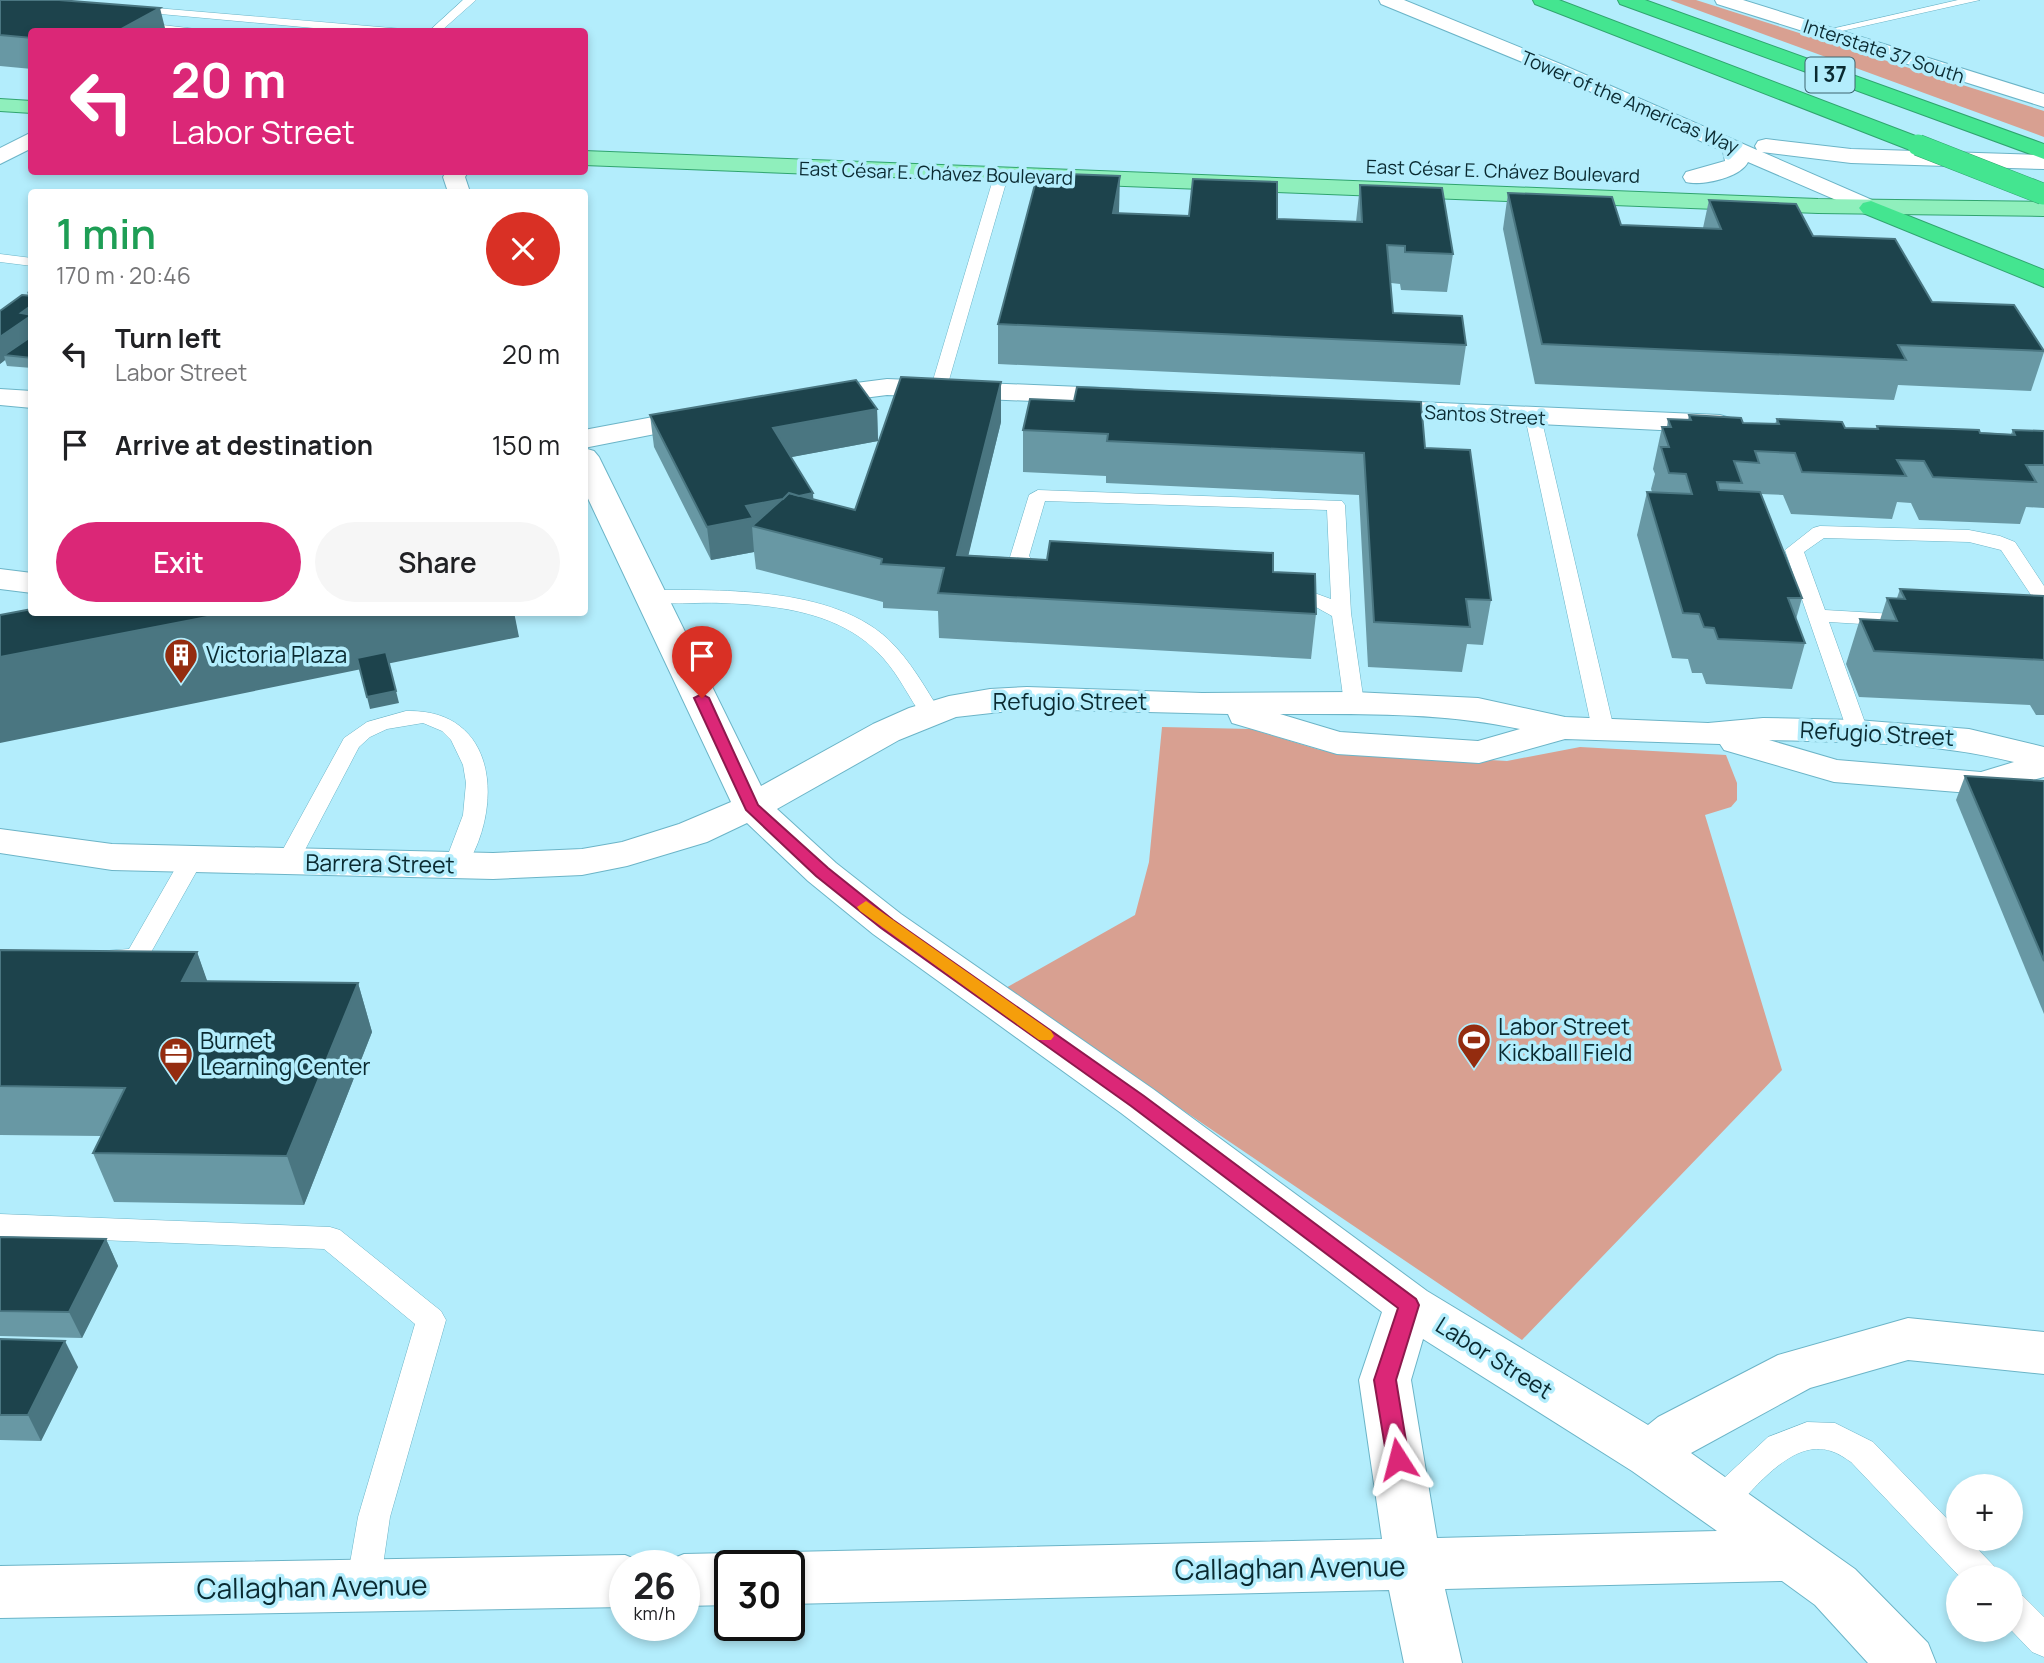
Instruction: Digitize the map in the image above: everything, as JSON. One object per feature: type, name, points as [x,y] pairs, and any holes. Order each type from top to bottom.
[{"type":"highway","name":"I 37","points":[[1627,0],[2040,154]]},
{"type":"highway","name":"I 37","points":[[1534,2],[2044,194]]},
{"type":"highway","points":[[1871,208],[2044,279]]},
{"type":"main road","points":[[0,105],[28,107]]},
{"type":"main road","points":[[0,119],[28,121]]},
{"type":"main road","name":"East César E. Chávez Boulevard","points":[[588,138],[1393,167]]},
{"type":"main road","name":"East César E. Chávez Boulevard","points":[[588,158],[1871,208],[2044,209]]},
{"type":"main road","points":[[1586,174],[1594,198]]},
{"type":"main road","name":"East César E. Chávez Boulevard","points":[[1667,176],[1813,181]]},
{"type":"street","name":"Tower of the Americas Way","points":[[1388,0],[1686,126],[1871,208]]},
{"type":"street","name":"Interstate 37 South","points":[[1724,0],[2044,101]]},
{"type":"street","points":[[1686,126],[1767,146],[1821,154],[2040,154]]},
{"type":"street","points":[[0,157],[28,140]]},
{"type":"street","points":[[1694,177],[1725,170],[1736,164],[1737,156],[1731,146]]},
{"type":"street","name":"East César E. Chávez Boulevard","points":[[1813,181],[1867,181]]},
{"type":"street","points":[[1949,183],[2044,185]]},
{"type":"street","points":[[785,401],[859,389],[939,387],[1161,398]]},
{"type":"street","points":[[0,397],[28,400]]},
{"type":"street","name":"Santos Street","points":[[1341,408],[1740,425]]},
{"type":"street","points":[[588,438],[731,411]]},
{"type":"street","name":"Labor Street","points":[[588,465],[752,807],[822,872],[887,924],[1137,1101],[1409,1305],[1651,1455],[1720,1502],[1835,1587],[1907,1663]]},
{"type":"street","points":[[0,579],[28,582]]},
{"type":"street","name":"Refugio Street","points":[[752,807],[886,733],[930,713],[989,699],[1202,704],[1354,703],[1478,709],[1564,728],[1708,734],[1763,729],[1857,731],[1969,740],[2044,758]]},
{"type":"street","name":"Refugio Street","points":[[1202,704],[1273,722],[1337,743],[1479,752],[1564,728]]},
{"type":"street","name":"Refugio Street","points":[[1708,734],[1834,771],[1982,783],[2044,765]]},
{"type":"street","name":"Barrera Street","points":[[0,841],[75,854],[191,860],[554,864],[626,854],[693,833],[752,807]]},
{"type":"street","points":[[1409,1305],[1385,1380],[1407,1512],[1412,1566],[1433,1663]]},
{"type":"street","points":[[1651,1455],[1677,1433],[1796,1370],[1908,1339],[2044,1353]]},
{"type":"street","name":"Callaghan Avenue","points":[[805,1578],[1412,1566],[1792,1555]]},
{"type":"street","name":"Callaghan Avenue","points":[[0,1592],[609,1581]]},
{"type":"lane","points":[[153,11],[176,0]]},
{"type":"lane","points":[[438,28],[470,0]]},
{"type":"lane","points":[[1824,32],[1974,0]]},
{"type":"lane","points":[[114,7],[355,28]]},
{"type":"lane","points":[[122,24],[159,28]]},
{"type":"lane","points":[[939,387],[1001,176]]},
{"type":"lane","points":[[0,258],[28,261]]},
{"type":"lane","points":[[1533,417],[1603,729]]},
{"type":"lane","points":[[1062,578],[1036,577],[1019,557],[1038,495],[1336,505],[1341,613],[1354,703]]},
{"type":"lane","points":[[1857,731],[1794,550],[1820,532],[1969,536],[1993,540],[2008,546],[2044,600]]},
{"type":"lane","points":[[1264,588],[1290,589],[1312,597],[1341,613]]},
{"type":"lane","points":[[652,596],[716,597],[796,605],[851,622],[885,649],[915,686],[930,713]]},
{"type":"lane","points":[[1816,615],[1926,621]]},
{"type":"lane","points":[[288,862],[355,739],[375,726],[395,719],[422,717],[444,721],[458,733],[477,782],[477,800],[471,826],[456,865]]},
{"type":"lane","points":[[95,957],[136,957],[191,860]]},
{"type":"lane","points":[[0,1224],[330,1238],[430,1320],[374,1517],[363,1586]]},
{"type":"lane","points":[[1720,1502],[1779,1447],[1807,1436],[1835,1437],[1862,1452],[1970,1565]]},
{"type":"lane","points":[[2023,1619],[2044,1641]]},
{"type":"shaded area","points":[[1670,0],[1696,0],[2044,111],[2044,137]]},
{"type":"shaded area","points":[[1162,727],[1251,729],[1320,750],[1507,761],[1580,747],[1726,755],[1737,783],[1737,800],[1731,807],[1705,815],[1782,1070],[1522,1340],[1004,989],[1135,915],[1149,862]]},
{"type":"building","points":[[0,0],[59,0],[160,8],[123,28],[28,28],[28,38],[0,35]]},
{"type":"building","points":[[1038,173],[1120,176],[1113,213],[1189,216],[1193,179],[1277,182],[1277,219],[1362,222],[1360,185],[1442,188],[1453,254],[1405,252],[1405,246],[1387,245],[1393,313],[1462,316],[1466,345],[998,324]]},
{"type":"building","points":[[1508,193],[1612,197],[1621,225],[1721,229],[1709,200],[1796,204],[1813,236],[1895,239],[1932,302],[2014,305],[2044,351],[1898,345],[1906,360],[1542,344]]},
{"type":"building","points":[[22,295],[28,296],[28,308],[21,313],[28,314],[28,318],[0,337],[0,311]]},
{"type":"building","points":[[28,339],[28,358],[4,355]]},
{"type":"building","points":[[901,377],[1001,382],[957,555],[1047,560],[1050,541],[1273,553],[1273,572],[1315,574],[1316,614],[938,593],[944,568],[881,564],[882,559],[752,526],[789,493],[855,510]]},
{"type":"building","points":[[856,380],[877,409],[773,428],[813,493],[799,496],[789,493],[783,499],[746,506],[753,518],[707,527],[650,415]]},
{"type":"building","points":[[1077,387],[1421,402],[1425,448],[1470,450],[1491,600],[1466,599],[1470,627],[1374,622],[1364,453],[1107,441],[1108,434],[1023,430],[1030,399],[1074,401]]},
{"type":"building","points":[[1689,415],[1741,418],[1743,423],[1779,424],[1777,419],[1842,422],[1845,428],[1878,429],[1877,426],[1979,430],[1980,433],[2015,435],[2013,430],[2044,431],[2044,465],[2026,465],[2036,482],[1933,477],[1924,461],[1897,460],[1906,476],[1802,472],[1795,453],[1755,451],[1759,463],[1734,461],[1742,483],[1717,482],[1719,490],[1760,492],[1802,598],[1788,598],[1805,643],[1718,639],[1714,628],[1704,627],[1699,614],[1683,613],[1647,492],[1692,494],[1686,474],[1669,473],[1661,447],[1669,447],[1662,427],[1671,427],[1668,419],[1691,420]]},
{"type":"building","points":[[1900,589],[2044,596],[2044,660],[1874,651],[1860,619],[1897,621],[1887,598],[1905,599]]},
{"type":"building","points":[[28,610],[28,616],[212,616],[0,657],[0,615]]},
{"type":"building","points":[[386,652],[396,691],[367,697],[357,658]]},
{"type":"building","points":[[1965,776],[2044,781],[2044,961]]},
{"type":"building","name":"Burnet Learning Center","points":[[0,950],[197,952],[182,981],[358,983],[287,1156],[93,1153],[125,1088],[0,1086]]},
{"type":"building","points":[[0,1237],[106,1239],[69,1312],[0,1311]]},
{"type":"building","points":[[0,1339],[65,1341],[28,1415],[0,1415]]},
{"type":"slow traffic","points":[[866,907],[1045,1036]]},
{"type":"place","name":"Victoria Plaza","points":[[181,685]]},
{"type":"place","name":"Labor Street Kickball Field","points":[[1474,1070]]},
{"type":"place","name":"Burnet Learning Center","points":[[176,1084]]},
{"type":"route","points":[[702,698],[752,807],[822,872],[887,924],[1137,1101],[1409,1305],[1385,1380],[1398,1459]]}]
